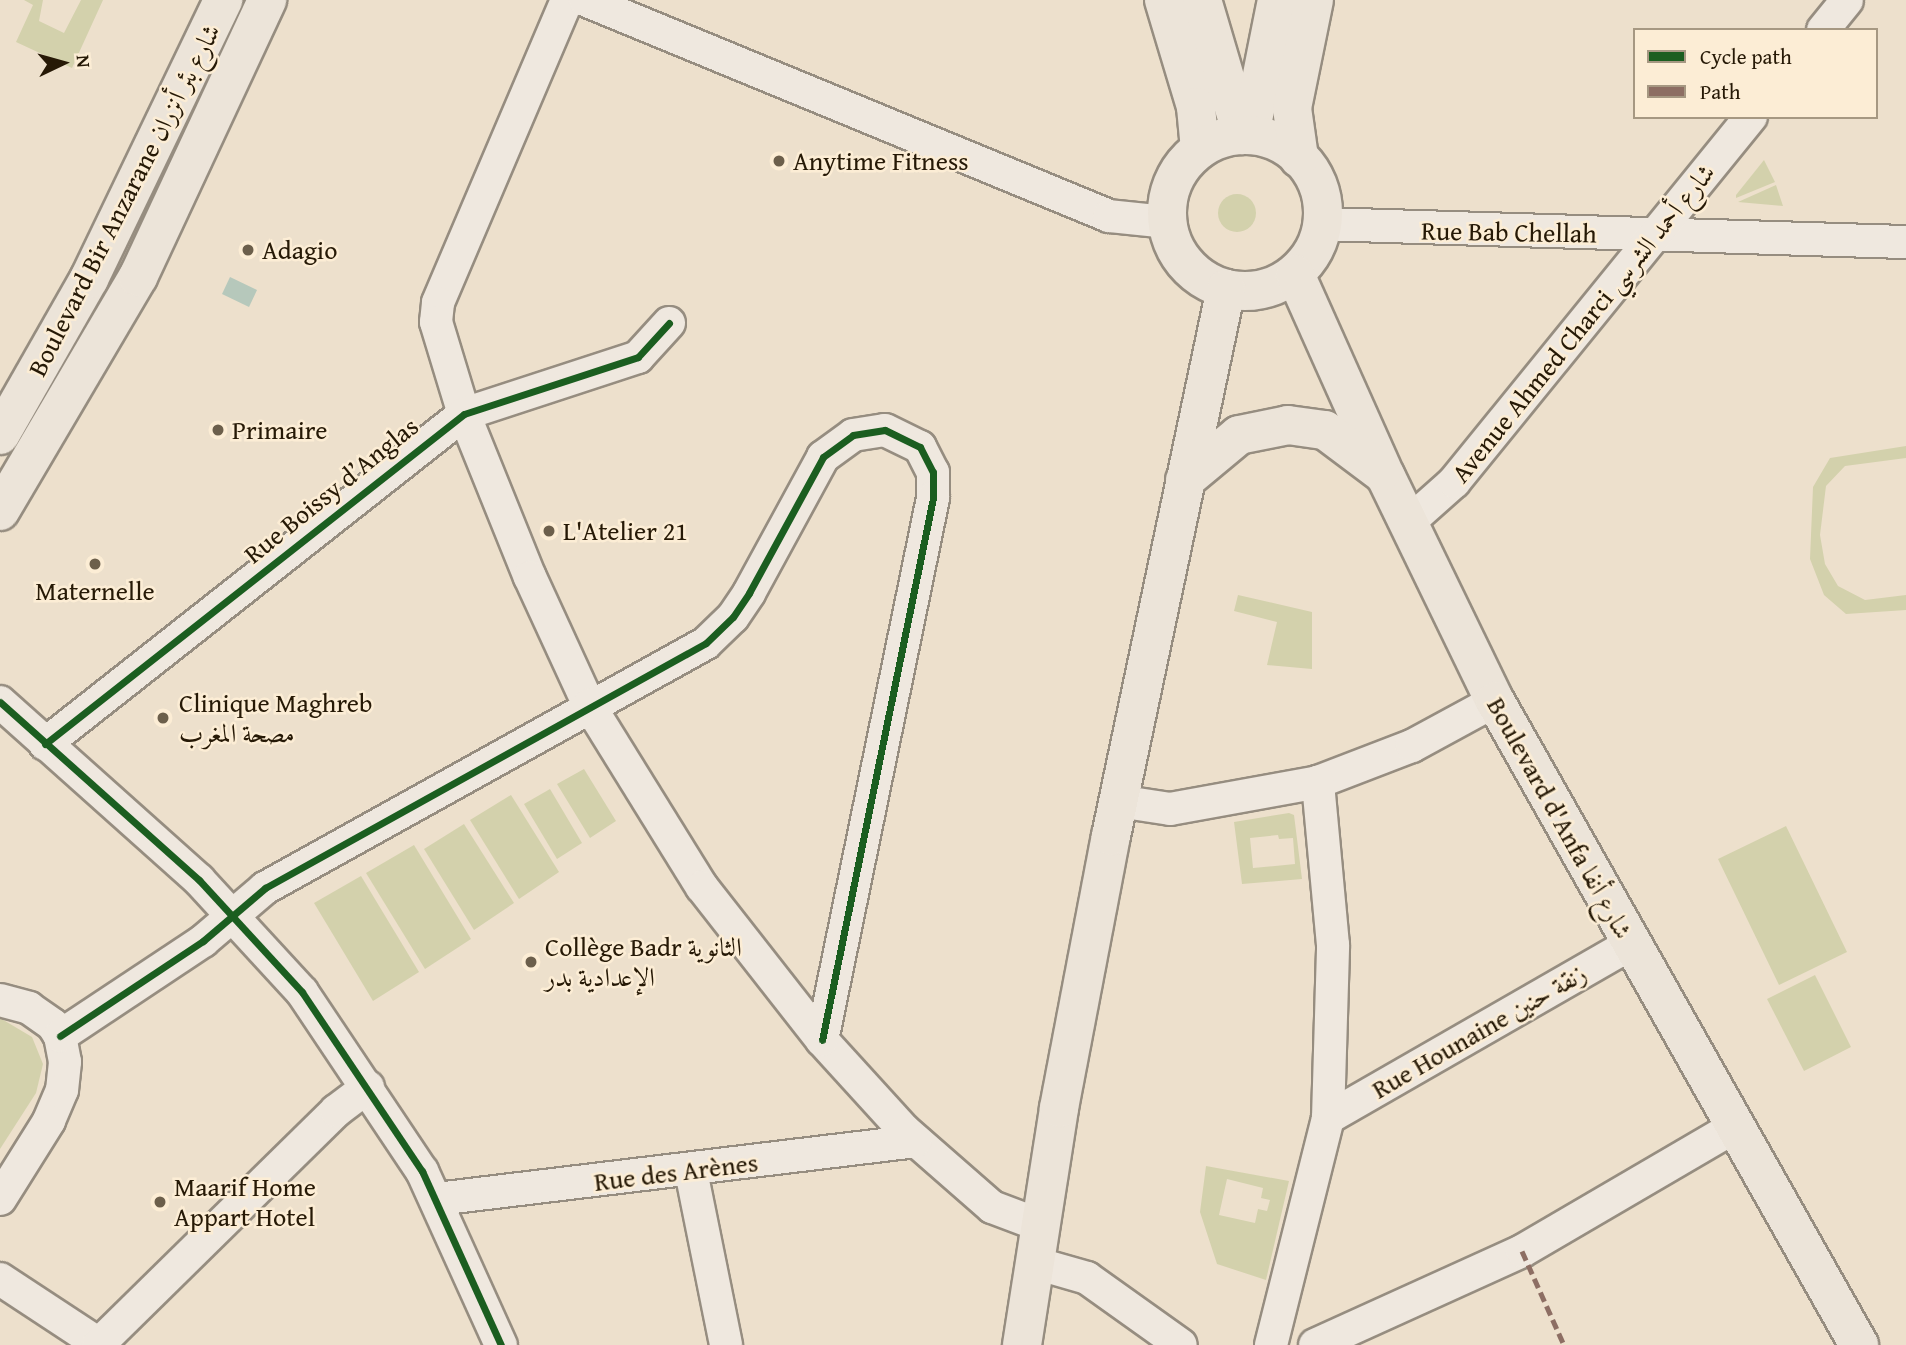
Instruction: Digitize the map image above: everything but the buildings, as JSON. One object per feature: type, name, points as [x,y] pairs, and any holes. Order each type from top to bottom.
[{"type":"main road","name":"Boulevard Bir Anzarane شارع بئر أنزران","points":[[0,435],[89,279],[223,0]]},
{"type":"main road","name":"Boulevard Bir Anzarane شارع بئر أنزران","points":[[0,511],[138,277],[267,0]]},
{"type":"main road","points":[[1164,0],[1196,107],[1200,149]]},
{"type":"main road","points":[[1202,0],[1246,135]]},
{"type":"main road","points":[[1246,135],[1277,0]]},
{"type":"main road","points":[[1299,158],[1292,108],[1314,0]]},
{"type":"main road","points":[[1246,135],[1274,141],[1299,158],[1317,186],[1322,224],[1314,250],[1295,274],[1261,289],[1226,289],[1197,275],[1185,264],[1167,222],[1172,185],[1200,149],[1246,135]]},
{"type":"main road","name":"Boulevard d'Anfa شارع أنفا","points":[[1295,274],[1386,477],[1495,701],[1859,1345]]},
{"type":"main road","points":[[1023,1345],[1040,1225],[1118,801],[1226,289]]},
{"type":"main road","points":[[1185,480],[1239,435],[1288,425],[1325,430],[1386,477]]},
{"type":"street","points":[[567,0],[438,303],[436,322],[464,414],[530,577],[589,705],[702,887],[822,1040],[915,1141],[992,1208],[1040,1225]]},
{"type":"street","points":[[585,0],[1109,216],[1167,222]]},
{"type":"street","points":[[1825,28],[1847,0]]},
{"type":"street","name":"Avenue Ahmed Charci شارع أحمد الشرسي","points":[[1408,523],[1454,482],[1749,119]]},
{"type":"street","name":"Rue Bab Chellah","points":[[1322,224],[1906,242]]},
{"type":"street","name":"Rue Boissy d’Anglas","points":[[45,744],[464,414],[638,357],[669,323]]},
{"type":"street","points":[[60,1036],[203,941],[265,888],[589,705],[699,648],[733,617],[832,448],[874,429],[897,433],[920,447],[933,472],[933,498],[822,1040]]},
{"type":"street","points":[[1118,801],[1170,810],[1318,782],[1412,746],[1495,701]]},
{"type":"street","points":[[0,702],[170,853],[232,914],[302,992],[369,1087],[437,1199],[501,1345]]},
{"type":"street","points":[[1270,1345],[1328,1118],[1333,945],[1318,782]]},
{"type":"street","name":"Rue Hounaine زنقة حنين","points":[[1328,1118],[1630,944]]},
{"type":"street","points":[[0,1000],[36,1012],[60,1036],[65,1062],[56,1105],[0,1199]]},
{"type":"street","points":[[0,1279],[99,1345],[337,1111],[369,1087]]},
{"type":"street","points":[[1315,1345],[1522,1251],[1734,1127]]},
{"type":"street","name":"Rue des Arènes","points":[[437,1199],[691,1171],[915,1141]]},
{"type":"street","points":[[691,1171],[726,1345]]},
{"type":"street","points":[[1035,1263],[1087,1278],[1181,1345]]},
{"type":"shaded area","points":[[24,0],[43,0],[39,21],[64,33],[81,0],[103,0],[72,68],[16,42],[33,5]]},
{"type":"shaded area","points":[[1764,160],[1775,182],[1736,198],[1736,195]]},
{"type":"shaded area","points":[[1776,185],[1783,206],[1738,202]]},
{"type":"shaded area","points":[[1237,194],[1250,200],[1256,213],[1250,226],[1237,232],[1224,226],[1218,213],[1224,200]]},
{"type":"shaded area","points":[[230,277],[257,290],[249,307],[222,294]]},
{"type":"shaded area","points":[[1906,446],[1906,458],[1845,466],[1826,486],[1820,535],[1825,564],[1838,586],[1865,600],[1906,595],[1906,610],[1846,614],[1824,595],[1810,559],[1813,487],[1830,458]]},
{"type":"shaded area","points":[[1238,595],[1312,612],[1312,669],[1267,665],[1277,622],[1234,611]]},
{"type":"shaded area","points":[[584,769],[616,821],[590,838],[557,784]]},
{"type":"shaded area","points":[[550,789],[582,843],[557,859],[524,804]]},
{"type":"shaded area","points":[[511,795],[559,872],[519,899],[470,820]]},
{"type":"shaded area","points":[[1289,813],[1294,815],[1302,879],[1242,884],[1234,822]],"holes":[[[1278,835],[1279,839],[1293,838],[1295,864],[1253,868],[1250,838]]]},
{"type":"shaded area","points":[[464,824],[514,903],[474,930],[424,849]]},
{"type":"shaded area","points":[[1786,826],[1847,952],[1779,985],[1718,859]]},
{"type":"shaded area","points":[[414,845],[471,939],[425,969],[366,873]]},
{"type":"shaded area","points":[[361,876],[419,972],[373,1001],[314,903]]},
{"type":"shaded area","points":[[1815,975],[1851,1047],[1804,1071],[1767,999]]},
{"type":"shaded area","points":[[0,1018],[32,1037],[43,1064],[36,1093],[0,1149]]},
{"type":"shaded area","points":[[1206,1166],[1289,1181],[1266,1280],[1217,1264],[1200,1212]],"holes":[[[1227,1179],[1263,1188],[1261,1198],[1270,1200],[1267,1211],[1258,1209],[1255,1223],[1219,1215]]]},
{"type":"marked path","points":[[1522,1251],[1564,1345]]},
{"type":"cycle path","points":[[45,744],[464,414],[638,357],[669,323]]},
{"type":"cycle path","points":[[60,1036],[203,941],[265,888],[706,643],[733,617],[749,593],[823,457],[853,435],[885,430],[920,447],[933,472],[933,498],[822,1040]]},
{"type":"cycle path","points":[[0,702],[199,880],[302,992],[422,1171],[501,1345]]},
{"type":"place","name":"Anytime Fitness","points":[[779,161]]},
{"type":"place","name":"Adagio","points":[[248,250]]},
{"type":"place","name":"Primaire","points":[[218,430]]},
{"type":"place","name":"L'Atelier 21","points":[[549,531]]},
{"type":"place","name":"Maternelle","points":[[95,564]]},
{"type":"place","name":"Clinique Maghreb مصحة المغرب","points":[[163,718]]},
{"type":"place","name":"Collège Badr الثانوية الإعدادية بدر","points":[[531,962]]},
{"type":"place","name":"Maarif Home Appart Hotel","points":[[160,1202]]}]
